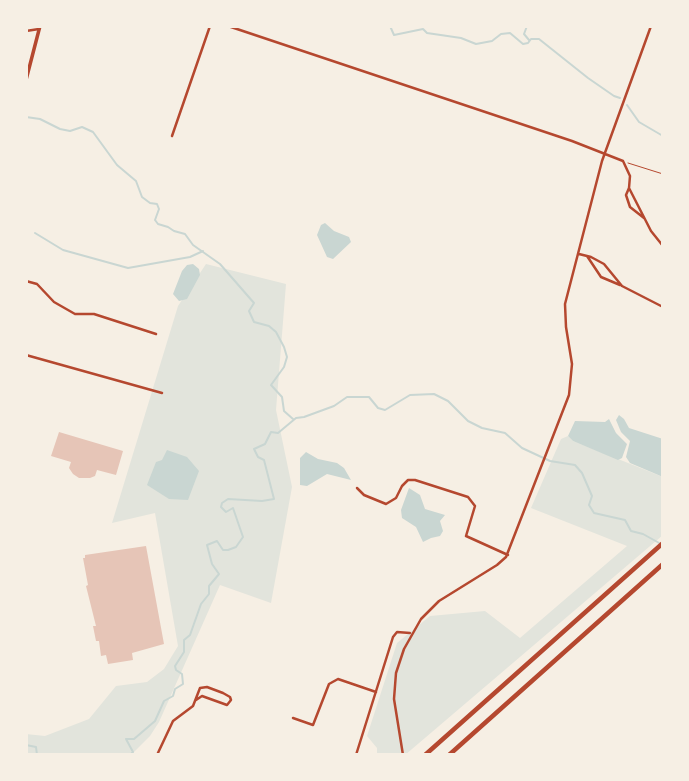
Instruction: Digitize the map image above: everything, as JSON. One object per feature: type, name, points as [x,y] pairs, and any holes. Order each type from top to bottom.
[{"type":"highway","points":[[425,755],[663,543]]},
{"type":"highway","points":[[449,755],[663,564]]},
{"type":"main road","points":[[26,80],[39,28]]},
{"type":"street","points":[[172,136],[210,26]]},
{"type":"street","points":[[228,26],[623,161],[630,176],[626,195],[630,207],[644,218]]},
{"type":"street","points":[[403,755],[395,716],[394,690],[398,665],[411,633],[439,601],[497,565],[508,555],[570,387],[572,364],[565,311],[605,154],[651,26]]},
{"type":"street","points":[[26,31],[39,28]]},
{"type":"street","points":[[629,188],[644,218],[663,246]]},
{"type":"street","points":[[579,254],[604,264],[621,286]]},
{"type":"street","points":[[587,256],[601,277],[663,307]]},
{"type":"street","points":[[26,281],[37,284],[54,302],[75,314],[94,314],[156,334]]},
{"type":"street","points":[[26,355],[162,393]]},
{"type":"street","points":[[357,488],[364,495],[386,504],[396,498],[408,480],[468,497],[474,502],[475,512],[466,536],[508,555]]},
{"type":"street","points":[[356,755],[393,637],[397,632],[411,633]]},
{"type":"street","points":[[293,718],[313,725],[329,684],[338,679],[376,692]]},
{"type":"street","points":[[157,755],[173,721],[193,706],[199,689],[204,687],[229,695],[231,700],[225,705],[202,696],[196,700]]},
{"type":"path","points":[[623,161],[663,174]]},
{"type":"shaded area","points":[[325,223],[334,231],[349,237],[351,242],[333,259],[327,257],[317,235],[321,225]]},
{"type":"shaded area","points":[[193,264],[199,269],[200,275],[187,299],[179,301],[173,294],[182,271],[187,265]]},
{"type":"shaded area","points":[[206,264],[286,284],[276,410],[292,487],[271,603],[220,585],[159,722],[150,736],[131,755],[26,755],[26,734],[45,736],[89,719],[116,686],[147,682],[164,669],[178,646],[155,513],[112,523],[178,306]]},
{"type":"shaded area","points":[[619,415],[629,428],[663,439],[663,477],[630,463],[626,457],[630,441],[621,432],[616,420]]},
{"type":"shaded area","points":[[609,419],[616,433],[627,444],[622,458],[618,460],[573,441],[568,436],[575,421],[605,422]]},
{"type":"shaded area","points":[[568,436],[573,441],[663,477],[663,535],[405,755],[377,755],[377,748],[367,736],[397,643],[430,616],[485,611],[520,638],[627,546],[531,508],[561,439]]},
{"type":"shaded area","points":[[167,450],[187,457],[199,471],[188,500],[169,499],[147,485],[156,462],[162,460]]},
{"type":"shaded area","points":[[306,452],[318,459],[337,463],[344,468],[351,480],[327,474],[307,486],[300,485],[300,458]]},
{"type":"shaded area","points":[[409,488],[420,495],[425,509],[445,515],[440,521],[443,531],[440,536],[423,542],[416,527],[402,518],[401,510]]},
{"type":"building","points":[[59,432],[123,451],[116,475],[97,470],[95,476],[90,478],[79,478],[73,474],[69,468],[71,462],[51,456]]},
{"type":"building","points":[[146,546],[164,644],[132,653],[133,660],[108,664],[106,655],[101,656],[99,641],[96,641],[93,626],[96,626],[86,586],[83,558],[85,555]]},
{"type":"waterway","points":[[390,26],[394,35],[423,29],[427,33],[461,38],[476,44],[510,33],[523,44],[531,39],[539,39],[588,78],[620,98]]},
{"type":"waterway","points":[[527,26],[524,34],[529,40]]},
{"type":"waterway","points":[[627,105],[639,122],[663,136]]},
{"type":"waterway","points":[[26,117],[40,119],[60,129],[70,131],[82,127],[93,132],[117,165],[136,181],[142,197],[157,204],[159,209],[155,220],[158,224],[185,234],[193,245],[220,264],[254,303],[249,311],[254,322],[269,326],[276,332],[284,347],[287,357],[284,367],[271,385],[282,397],[284,411],[293,419]]},
{"type":"waterway","points":[[35,233],[63,250],[128,268],[190,257],[203,251]]},
{"type":"waterway","points":[[130,755],[133,752],[126,739],[134,739],[155,721],[164,701],[173,696],[175,689],[183,684],[182,674],[175,666],[184,652],[184,640],[190,635],[201,604],[209,594],[209,586],[219,574],[212,564],[207,545],[217,541],[223,550],[228,550],[236,547],[243,537],[233,508],[226,512],[221,507],[222,503],[228,499],[274,499],[264,460],[258,457],[254,449],[265,444],[271,432],[278,433],[296,418],[334,406],[347,397],[369,397],[378,408],[385,410],[410,395],[434,394],[448,401],[468,421],[482,428],[505,433],[522,448],[550,461],[575,465],[582,473],[592,496],[589,505],[594,513],[625,520],[631,531],[661,544]]},
{"type":"waterway","points":[[26,745],[36,747],[37,755]]}]
